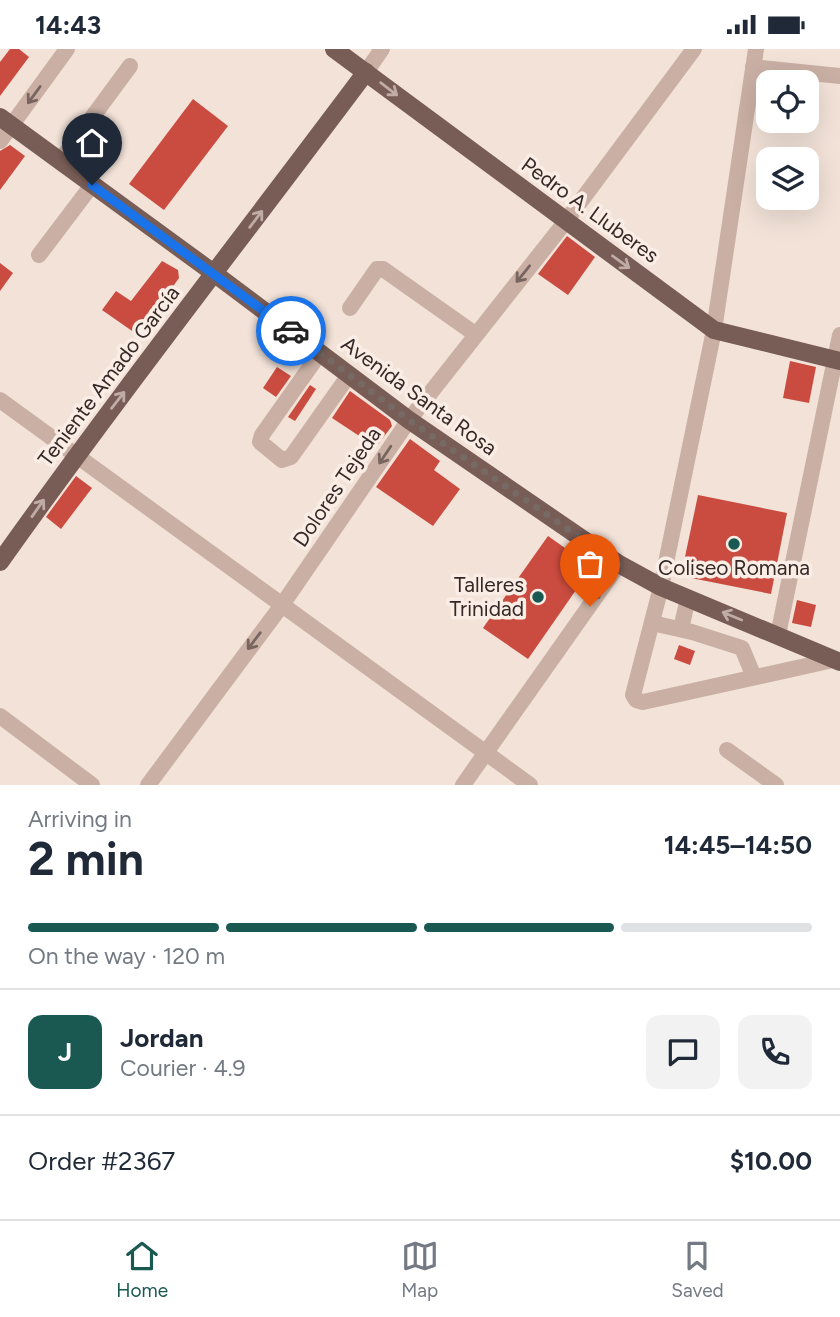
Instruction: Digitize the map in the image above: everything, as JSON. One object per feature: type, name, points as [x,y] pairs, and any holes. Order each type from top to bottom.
[{"type":"main road","name":"Pedro A. Lluberes","points":[[334,49],[714,330],[838,361]]},
{"type":"main road","name":"Teniente Amado García","points":[[0,562],[77,454],[366,72]]},
{"type":"main road","name":"Avenida Santa Rosa","points":[[6,122],[409,420],[619,564],[661,587],[836,661]]},
{"type":"street","points":[[0,141],[6,122],[67,49]]},
{"type":"street","name":"Teniente Amado García","points":[[366,72],[382,49]]},
{"type":"street","name":"Dolores Tejeda","points":[[148,785],[282,605],[409,420],[566,221],[694,49]]},
{"type":"street","points":[[756,49],[714,330],[661,587],[633,695],[636,700],[643,702],[836,661]]},
{"type":"street","points":[[60,161],[130,66]]},
{"type":"street","points":[[753,67],[840,76]]},
{"type":"street","points":[[39,255],[92,185]]},
{"type":"street","points":[[350,308],[377,269],[383,269],[475,334]]},
{"type":"street","points":[[778,635],[838,361],[840,335]]},
{"type":"street","points":[[320,353],[262,435],[262,446],[282,460],[291,457],[349,375]]},
{"type":"street","points":[[0,400],[530,785]]},
{"type":"street","points":[[463,785],[619,564]]},
{"type":"street","points":[[681,629],[688,598]]},
{"type":"street","points":[[652,623],[742,648],[754,677]]},
{"type":"street","points":[[0,716],[92,785]]},
{"type":"street","points":[[727,750],[776,785]]},
{"type":"building","points":[[10,49],[19,49],[29,57],[0,96],[0,62]]},
{"type":"building","points":[[193,99],[228,126],[164,210],[129,184]]},
{"type":"building","points":[[10,145],[25,156],[0,190],[0,151]]},
{"type":"building","points":[[567,236],[595,257],[568,295],[538,274]]},
{"type":"building","points":[[162,261],[178,270],[179,278],[154,313],[150,310],[135,333],[102,310],[116,291],[131,301]]},
{"type":"building","points":[[0,263],[13,273],[0,291]]},
{"type":"building","points":[[790,361],[816,367],[809,403],[783,398]]},
{"type":"building","points":[[277,367],[291,376],[276,397],[263,388]]},
{"type":"building","points":[[310,385],[316,389],[295,421],[288,417]]},
{"type":"building","points":[[350,391],[390,420],[392,426],[376,447],[332,418]]},
{"type":"building","points":[[410,439],[440,461],[434,470],[460,489],[433,526],[376,487]]},
{"type":"building","points":[[76,476],[92,488],[61,529],[46,517]]},
{"type":"building","name":"Coliseo Romana","points":[[698,495],[787,513],[771,594],[681,576]]},
{"type":"building","name":"Talleres Trinidad","points":[[548,536],[592,567],[528,659],[483,628]]},
{"type":"building","points":[[797,600],[816,605],[811,627],[792,623]]},
{"type":"building","points":[[679,645],[695,651],[690,665],[674,659]]},
{"type":"way so far","points":[[291,331],[409,420],[619,564],[590,606]]},
{"type":"place","name":"Coliseo Romana","points":[[734,544]]},
{"type":"place","name":"Talleres Trinidad","points":[[538,597]]},
{"type":"route","points":[[92,185],[291,331]]}]
